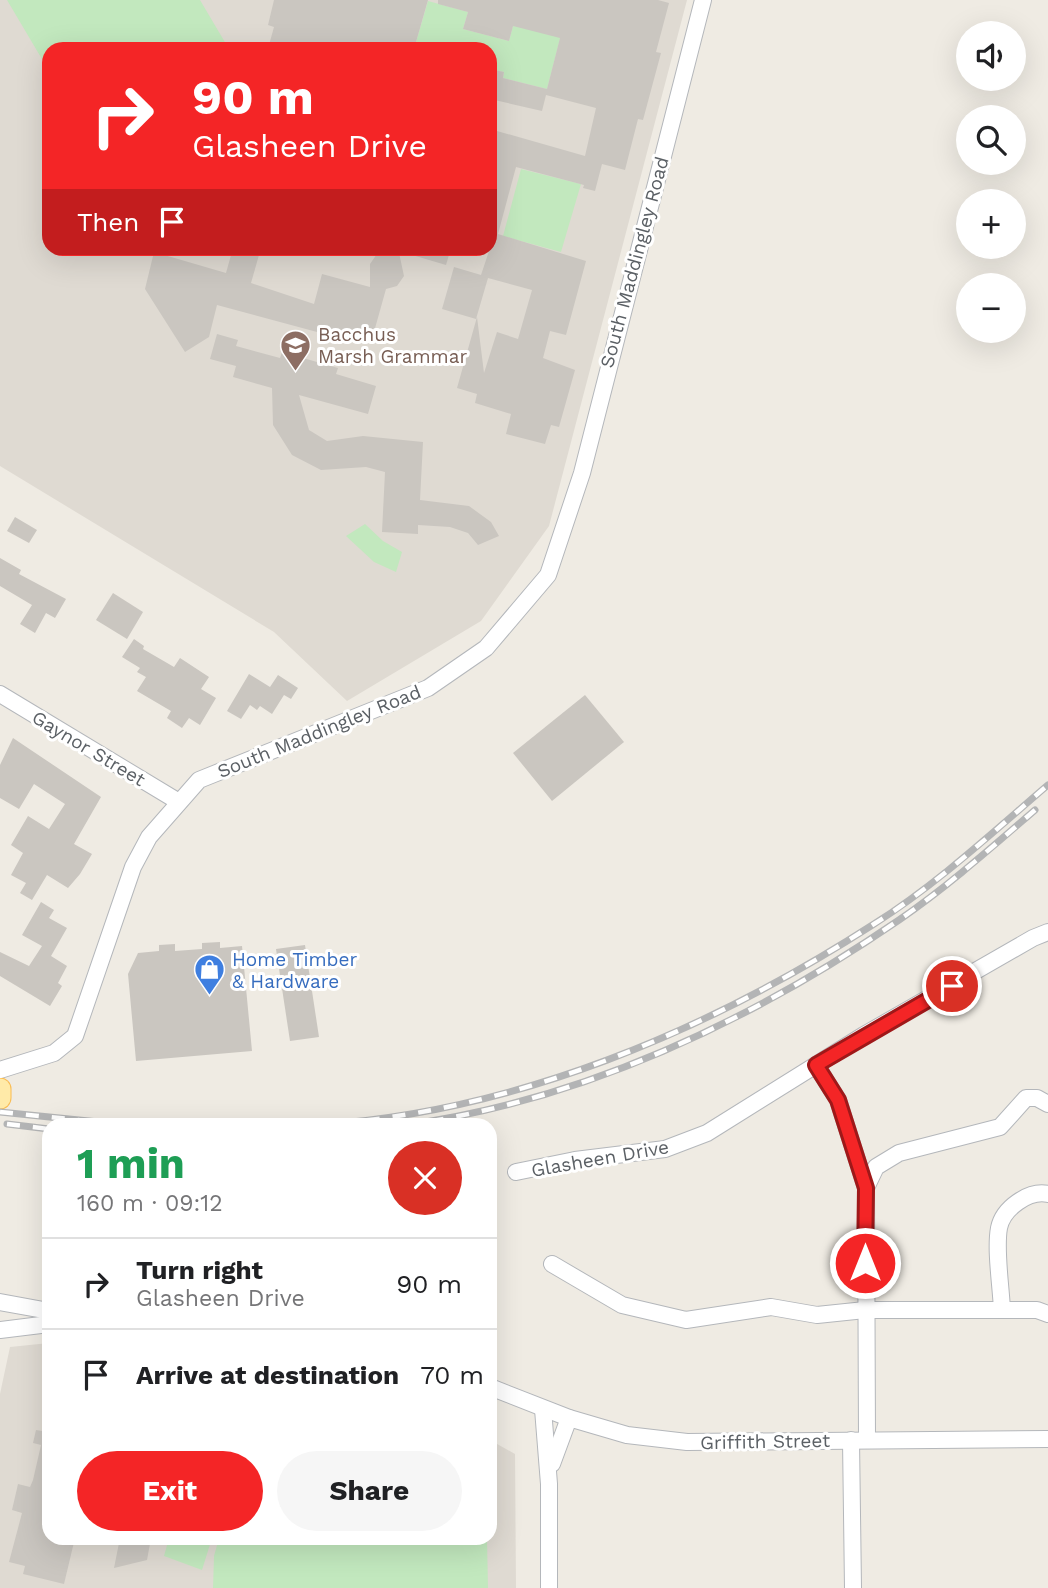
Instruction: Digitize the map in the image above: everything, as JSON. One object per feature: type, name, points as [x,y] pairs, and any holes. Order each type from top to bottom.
[{"type":"main road","points":[[0,1089],[0,1098]]},
{"type":"street","name":"South Maddingley Road","points":[[0,1070],[54,1053],[75,1036],[133,867],[149,837],[199,780],[428,688],[486,649],[548,575],[582,473],[703,0]]},
{"type":"street","name":"Gaynor Street","points":[[0,694],[179,802]]},
{"type":"street","name":"Glasheen Drive","points":[[516,1172],[575,1160],[639,1154],[686,1142],[707,1133],[816,1065],[1033,937],[1048,932]]},
{"type":"street","points":[[816,1065],[838,1100],[866,1188],[865,1310],[853,1588]]},
{"type":"street","points":[[866,1188],[876,1167],[899,1153],[1000,1127],[1026,1098],[1037,1098],[1048,1104]]},
{"type":"street","points":[[1002,1310],[999,1227],[1016,1202],[1040,1192],[1048,1194]]},
{"type":"street","points":[[552,1264],[622,1305],[659,1316],[695,1320],[771,1307],[817,1315],[865,1310],[1037,1310],[1048,1314]]},
{"type":"street","points":[[0,1302],[42,1310]]},
{"type":"street","points":[[0,1330],[42,1325]]},
{"type":"street","name":"Griffith Street","points":[[497,1390],[543,1409],[627,1435],[687,1442],[1048,1438]]},
{"type":"street","points":[[543,1409],[549,1484],[549,1588]]},
{"type":"street","points":[[549,1484],[555,1452],[569,1418]]},
{"type":"shaded area","name":"Bacchus Marsh Grammar","points":[[0,0],[687,0],[549,526],[481,621],[347,701],[274,632],[0,466]]},
{"type":"shaded area","points":[[42,1344],[42,1545],[497,1545],[497,1444],[515,1454],[516,1588],[0,1588],[0,1394],[10,1347]]},
{"type":"green space","points":[[7,0],[200,0],[225,42],[42,42],[42,59]]},
{"type":"green space","points":[[428,1],[468,12],[463,29],[509,41],[513,26],[562,31],[547,89],[503,78],[504,72],[497,70],[497,42],[416,42]]},
{"type":"green space","points":[[521,169],[581,184],[561,252],[503,236]]},
{"type":"green space","points":[[365,524],[383,541],[402,552],[396,572],[374,562],[346,536]]},
{"type":"green space","points":[[167,1545],[210,1545],[202,1570],[164,1556]]},
{"type":"green space","points":[[217,1545],[487,1545],[488,1588],[213,1588]]},
{"type":"building","points":[[274,0],[428,0],[416,42],[270,42],[274,27],[268,25]]},
{"type":"building","points":[[438,0],[658,0],[669,3],[656,52],[661,53],[643,120],[638,119],[625,170],[602,164],[595,191],[583,188],[584,185],[516,167],[498,234],[586,261],[566,335],[550,331],[543,358],[575,370],[559,427],[551,425],[545,444],[506,434],[511,414],[475,403],[477,394],[457,388],[477,317],[484,373],[497,332],[518,339],[532,290],[488,278],[476,319],[442,309],[454,267],[481,275],[487,256],[497,256],[497,131],[585,156],[596,108],[546,95],[542,111],[497,101],[497,70],[504,72],[503,78],[547,89],[560,38],[513,26],[509,41],[463,29],[468,12],[438,4]]},
{"type":"building","points":[[153,256],[168,256],[226,273],[231,256],[259,256],[251,283],[314,304],[322,274],[370,287],[370,264],[376,256],[400,256],[404,276],[397,286],[386,289],[372,339],[345,332],[343,339],[217,305],[209,337],[185,352],[145,289]]},
{"type":"building","points":[[416,256],[449,256],[446,265]]},
{"type":"building","points":[[217,334],[238,340],[236,346],[280,358],[282,352],[338,368],[336,374],[376,386],[368,414],[299,395],[309,430],[327,441],[363,436],[423,442],[420,500],[469,506],[491,522],[499,536],[478,545],[468,533],[450,527],[418,525],[418,534],[382,532],[385,472],[366,467],[321,470],[292,455],[273,425],[272,388],[233,377],[236,366],[210,359]]},
{"type":"building","points":[[15,517],[37,530],[29,543],[7,531]]},
{"type":"building","points":[[0,558],[21,570],[19,574],[66,599],[55,618],[46,613],[35,633],[20,624],[32,605],[0,586]]},
{"type":"building","points":[[113,593],[143,612],[127,639],[96,620]]},
{"type":"building","points":[[134,639],[144,646],[143,649],[174,667],[180,658],[209,677],[201,689],[216,698],[200,725],[189,718],[182,728],[167,718],[171,711],[137,691],[146,677],[137,672],[140,668],[122,657]]},
{"type":"building","points":[[249,674],[270,687],[278,675],[298,688],[291,699],[284,695],[272,714],[260,706],[257,710],[250,705],[241,719],[227,711]]},
{"type":"building","points":[[585,695],[624,742],[552,801],[513,753]]},
{"type":"building","points":[[13,738],[101,797],[74,844],[92,854],[80,874],[68,888],[47,875],[32,900],[20,893],[26,883],[11,875],[23,853],[11,845],[28,816],[49,829],[65,804],[34,784],[19,809],[0,798],[0,765]]},
{"type":"building","points":[[41,902],[54,910],[49,918],[67,928],[51,956],[67,966],[58,983],[62,986],[50,1006],[0,976],[0,952],[29,966],[42,946],[22,935]]},
{"type":"building","points":[[220,942],[220,948],[242,946],[252,1051],[136,1061],[128,974],[138,953],[159,951],[159,945],[175,944],[175,951],[202,949],[202,943]]},
{"type":"building","points":[[305,945],[319,1037],[290,1041],[276,949]]},
{"type":"building","points":[[36,1430],[42,1431],[42,1545],[73,1545],[64,1584],[23,1574],[25,1566],[9,1562],[22,1513],[12,1510],[18,1484],[30,1487],[41,1445],[33,1443]]},
{"type":"building","points":[[119,1545],[150,1545],[147,1560],[114,1568]]},
{"type":"railway","points":[[380,1118],[463,1104],[536,1084],[607,1060],[745,999],[810,963],[897,909],[963,858],[1048,785]]},
{"type":"railway","points":[[444,1118],[536,1097],[601,1076],[664,1051],[785,991],[843,957],[917,907],[952,881],[1035,810]]},
{"type":"railway","points":[[0,1112],[59,1118]]},
{"type":"railway","points":[[7,1124],[42,1128]]},
{"type":"place","name":"Bacchus Marsh Grammar","points":[[295,372]]},
{"type":"place","name":"Home Timber & Hardware","points":[[209,997]]},
{"type":"route","points":[[865,1263],[866,1188],[838,1100],[816,1065],[952,986]]}]
